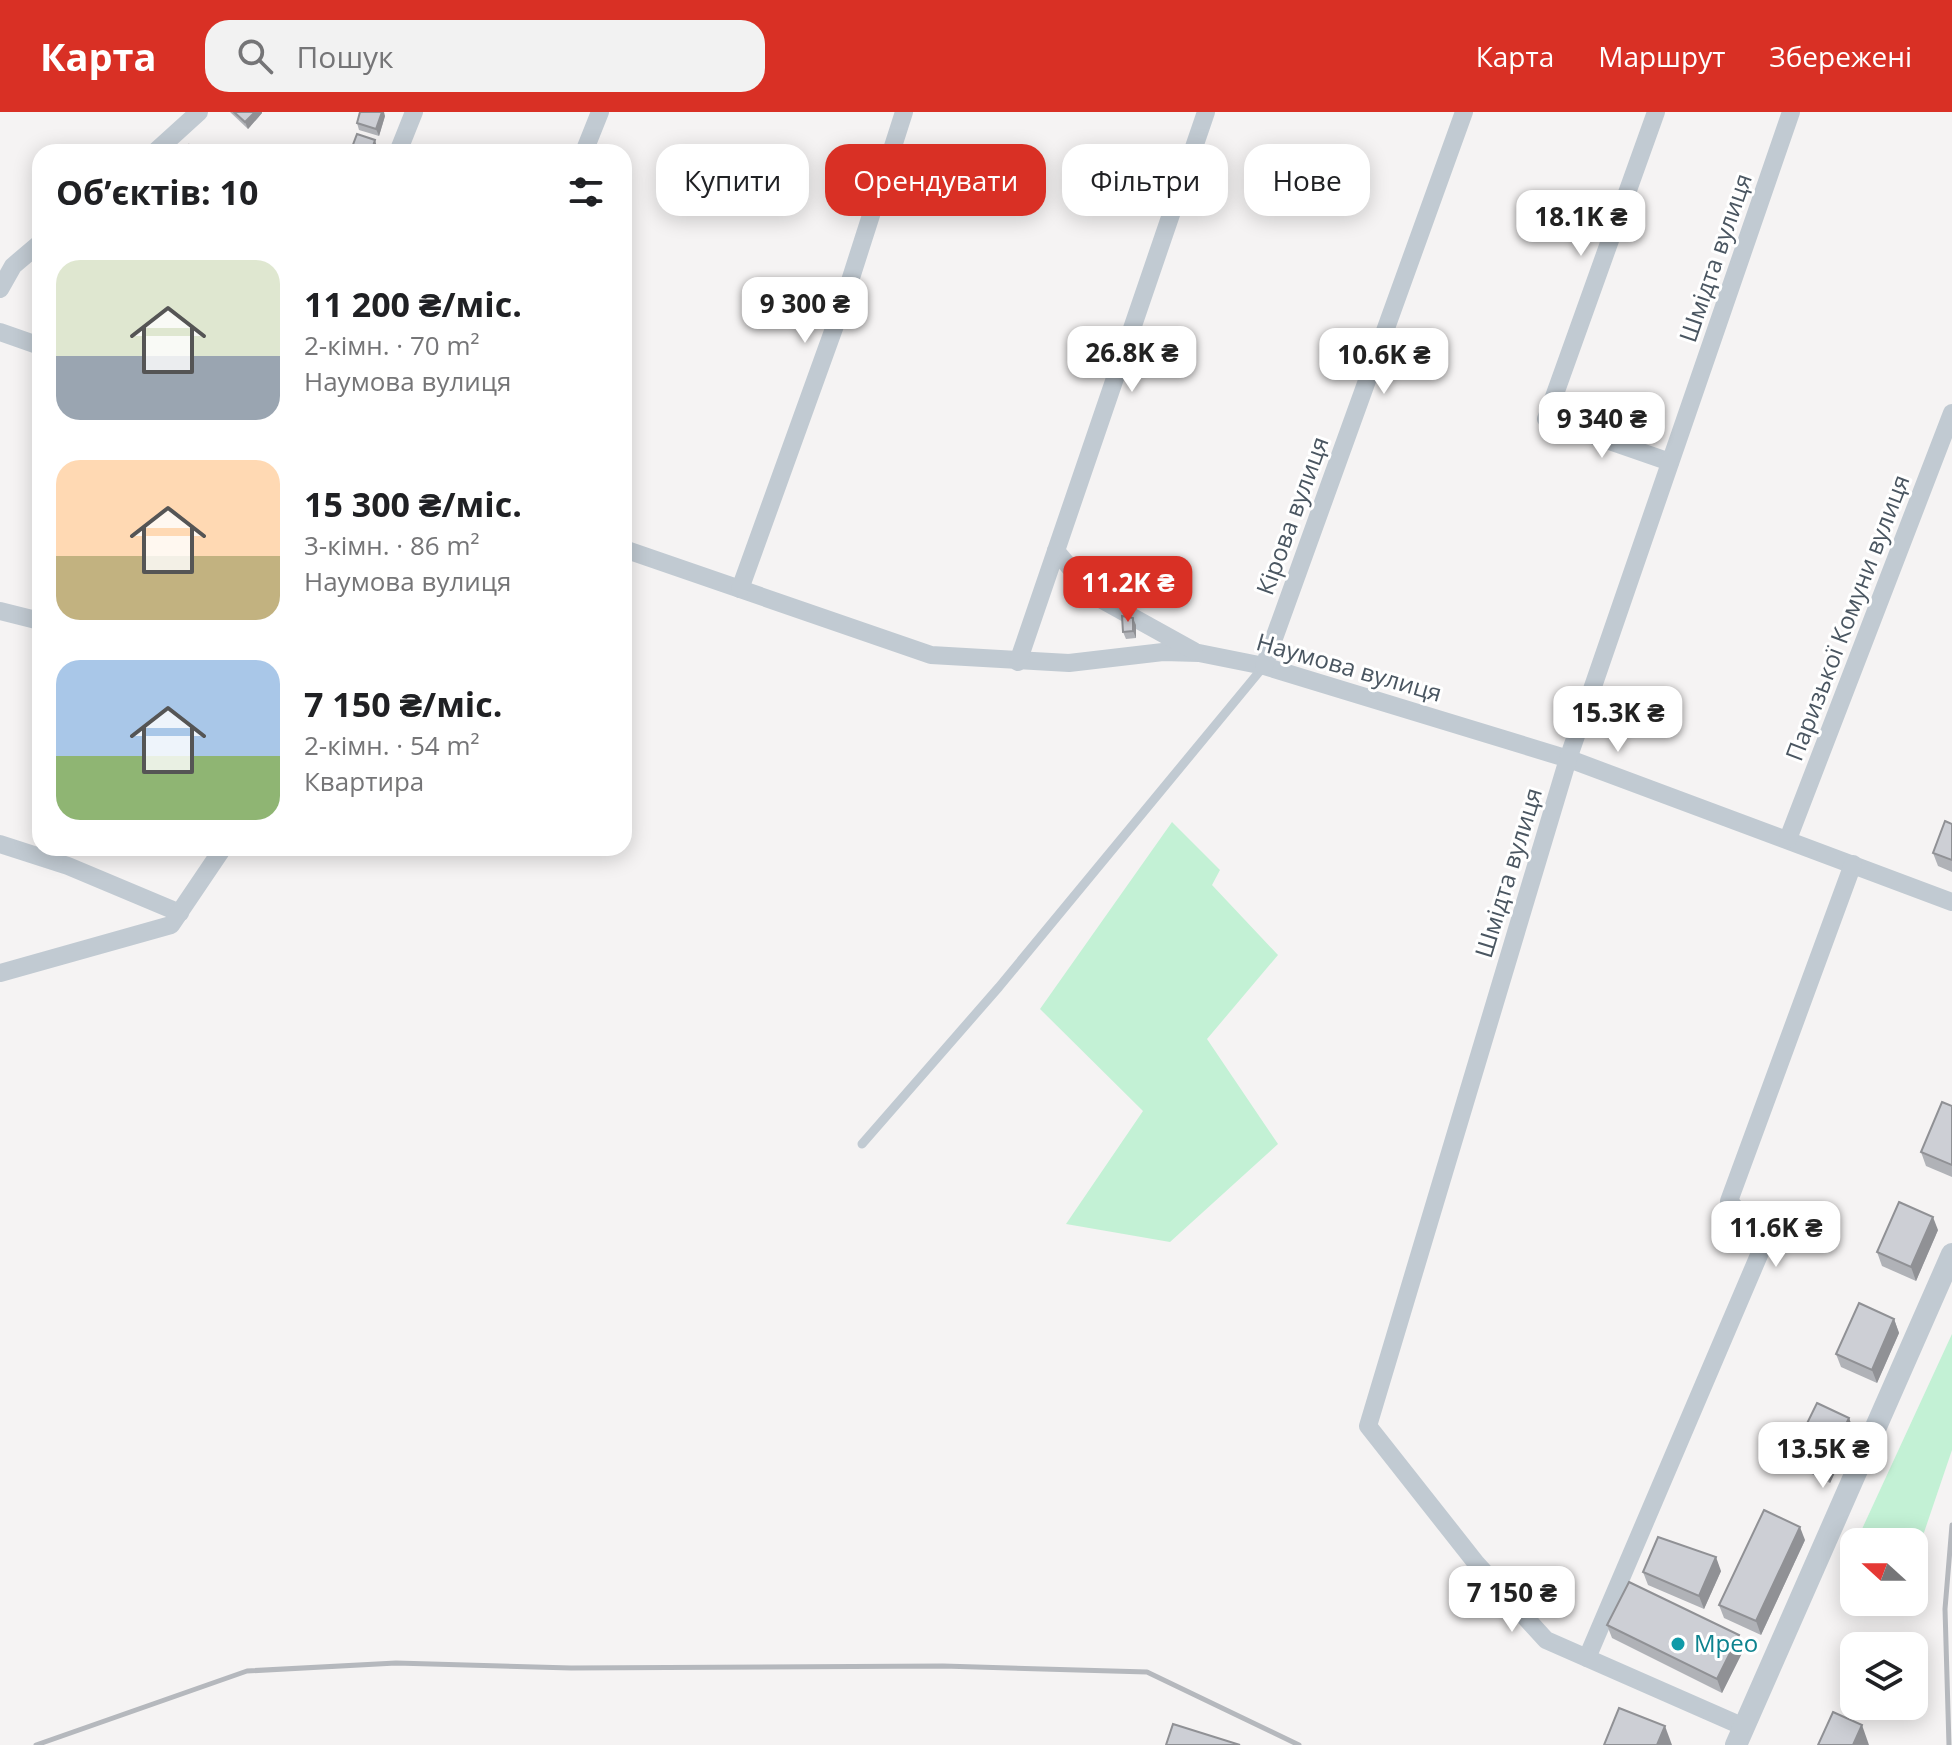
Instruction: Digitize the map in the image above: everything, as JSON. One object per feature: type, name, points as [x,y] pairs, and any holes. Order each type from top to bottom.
[{"type":"street","points":[[164,144],[199,112]]},
{"type":"street","points":[[401,144],[414,112]]},
{"type":"street","points":[[587,144],[600,112]]},
{"type":"street","points":[[740,589],[841,309],[904,112]]},
{"type":"street","points":[[1018,662],[1206,112]]},
{"type":"street","name":"Кірова вулиця","points":[[1264,666],[1464,112]]},
{"type":"street","points":[[1656,112],[1546,419],[1670,462]]},
{"type":"street","name":"Шмідта вулиця","points":[[1587,1658],[1546,1640],[1476,1563],[1368,1426],[1568,759],[1791,112]]},
{"type":"street","points":[[0,289],[13,266],[32,250]]},
{"type":"street","points":[[1,335],[32,344]]},
{"type":"street","name":"Паризької Комуни вулиця","points":[[1788,839],[1952,413]]},
{"type":"street","points":[[1056,551],[1093,595],[1199,653]]},
{"type":"street","name":"Наумова вулиця","points":[[632,552],[931,655],[1069,663],[1163,652],[1199,653],[1264,666],[1568,759],[1952,902]]},
{"type":"street","points":[[0,611],[32,619]]},
{"type":"street","points":[[0,844],[32,854]]},
{"type":"street","points":[[37,856],[180,913]]},
{"type":"street","points":[[0,973],[171,925],[218,856]]},
{"type":"street","points":[[1853,864],[1729,1201],[1765,1241],[1587,1658],[1740,1736],[1952,1254]]},
{"type":"lane","points":[[862,1144],[999,987],[1264,666]]},
{"type":"green space","points":[[1172,822],[1220,870],[1212,885],[1278,955],[1207,1039],[1278,1144],[1170,1242],[1066,1224],[1143,1111],[1040,1009]]},
{"type":"green space","points":[[1952,1334],[1952,1450],[1926,1528],[1862,1528]]},
{"type":"building","points":[[234,112],[255,112],[245,122]]},
{"type":"building","points":[[360,112],[382,112],[376,129],[357,123]]},
{"type":"building","points":[[357,134],[375,140],[374,144],[353,144]]},
{"type":"building","points":[[1122,616],[1133,618],[1133,631],[1123,632]]},
{"type":"building","points":[[1945,821],[1952,824],[1952,860],[1933,853]]},
{"type":"building","points":[[1942,1102],[1952,1106],[1952,1165],[1921,1152]]},
{"type":"building","points":[[1899,1202],[1933,1217],[1911,1267],[1877,1252]]},
{"type":"building","points":[[1859,1303],[1894,1319],[1872,1370],[1836,1354]]},
{"type":"building","points":[[1817,1403],[1849,1418],[1825,1469],[1792,1454]]},
{"type":"building","points":[[1764,1510],[1800,1527],[1756,1621],[1719,1605]]},
{"type":"building","points":[[1658,1537],[1716,1557],[1699,1596],[1643,1572]]},
{"type":"building","name":"Мрео","points":[[1629,1582],[1739,1635],[1717,1679],[1607,1625]]},
{"type":"building","points":[[1619,1708],[1665,1726],[1657,1745],[1604,1745]]},
{"type":"building","points":[[1833,1712],[1840,1715],[1840,1720],[1851,1720],[1862,1725],[1853,1745],[1818,1745]]},
{"type":"building","points":[[1173,1724],[1240,1745],[1166,1745]]},
{"type":"railway","points":[[1949,1745],[1945,1609],[1952,1525]]},
{"type":"railway","points":[[36,1745],[247,1671],[396,1663],[571,1668],[943,1666],[1147,1672],[1299,1745]]},
{"type":"place","name":"Мрео","points":[[1678,1644]]}]
